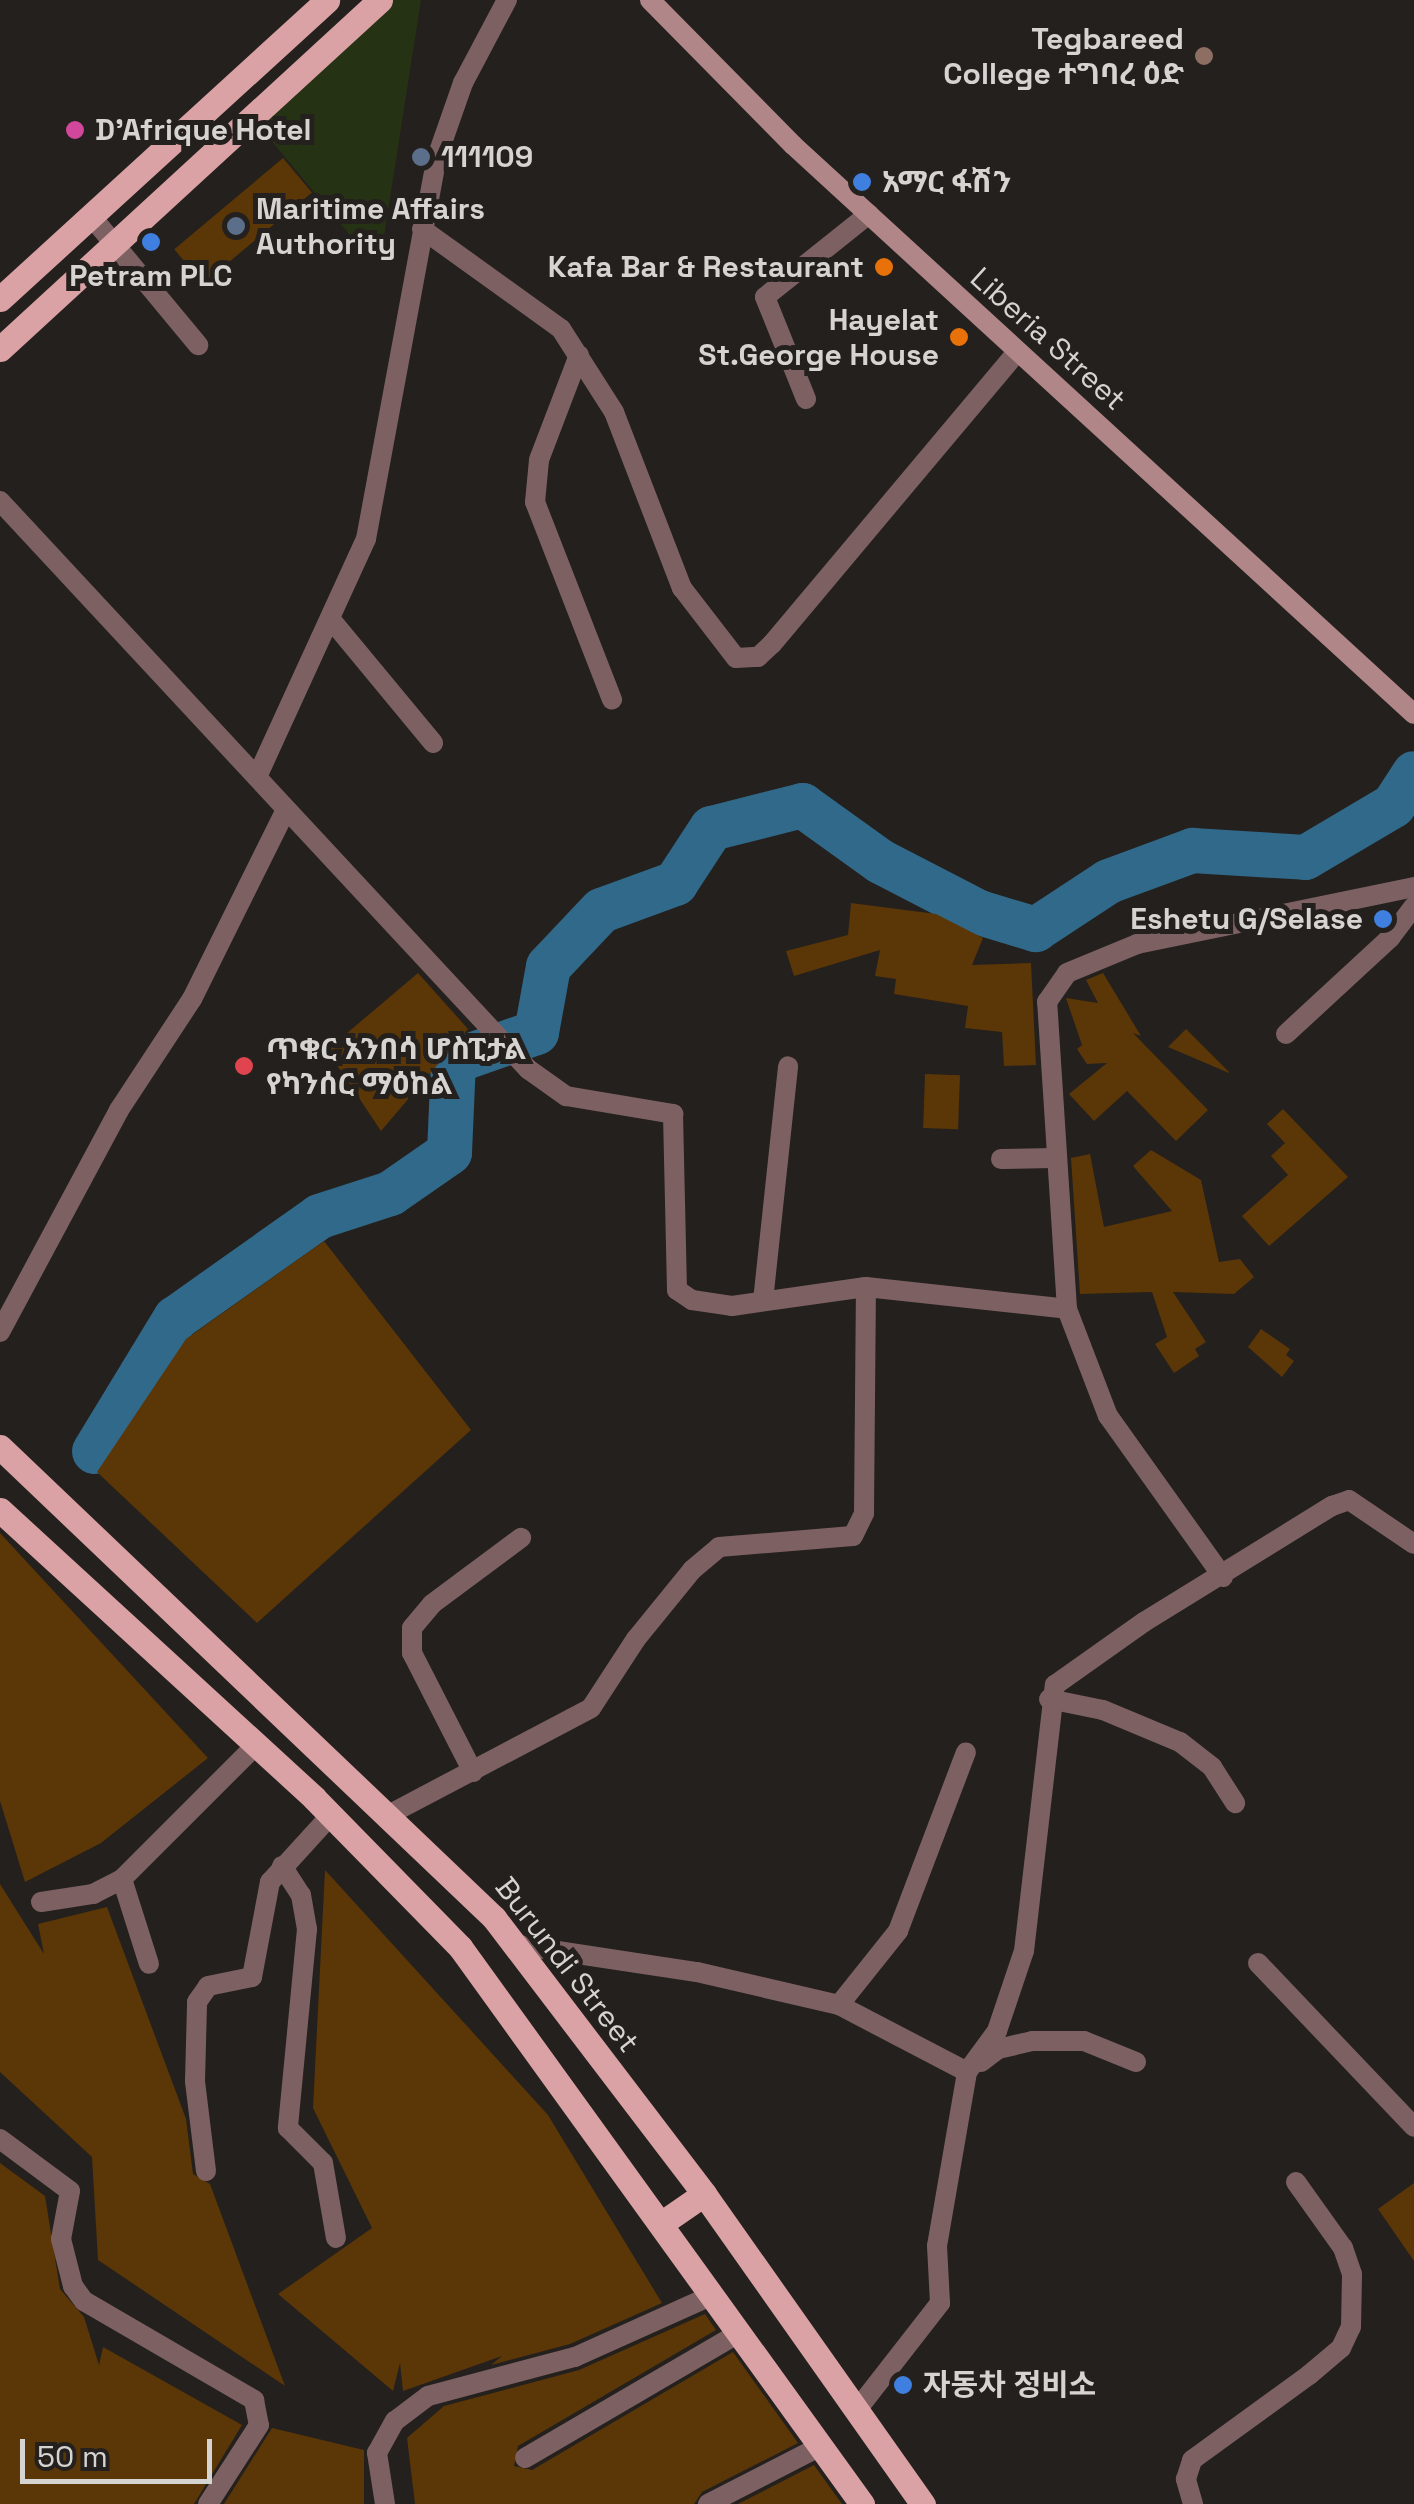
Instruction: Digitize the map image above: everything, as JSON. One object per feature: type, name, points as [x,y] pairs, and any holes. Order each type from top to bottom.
[{"type":"main road","points":[[0,298],[327,0]]},
{"type":"main road","points":[[0,349],[375,2]]},
{"type":"main road","name":"Burundi Street","points":[[0,1447],[392,1813],[518,1945],[704,2194],[923,2504]]},
{"type":"main road","points":[[0,1510],[330,1816],[460,1947],[862,2504]]},
{"type":"main road","points":[[190,1686],[220,1651]]},
{"type":"main road","points":[[460,1947],[494,1918]]},
{"type":"main road","points":[[662,2223],[704,2194]]},
{"type":"street","points":[[256,777],[333,622],[378,488],[422,229],[463,83],[507,0]]},
{"type":"street","name":"Liberia Street","points":[[650,0],[869,214],[1414,714]]},
{"type":"street","points":[[806,399],[765,296],[869,214]]},
{"type":"street","points":[[91,216],[198,345]]},
{"type":"street","points":[[422,229],[538,309],[580,355],[614,412],[682,588],[726,650],[748,660],[772,644],[1017,352]]},
{"type":"street","points":[[580,355],[539,460],[535,502],[612,700]]},
{"type":"street","points":[[0,501],[528,1070],[566,1096],[673,1114],[677,1290],[708,1303],[763,1301],[866,1287],[1067,1309]]},
{"type":"street","points":[[333,622],[432,742]]},
{"type":"street","points":[[0,1332],[120,1110],[192,999],[285,812]]},
{"type":"street","points":[[1223,1577],[1108,1416],[1067,1309],[1054,1158],[1047,1002],[1068,973],[1104,954],[1186,931],[1414,887]]},
{"type":"street","points":[[1286,1034],[1390,938],[1414,906]]},
{"type":"street","points":[[763,1301],[788,1066]]},
{"type":"street","points":[[1001,1159],[1054,1158]]},
{"type":"street","points":[[392,1813],[603,1698],[636,1639],[692,1570],[719,1547],[837,1542],[862,1525],[870,1405],[866,1287]]},
{"type":"street","points":[[856,2411],[940,2303],[937,2246],[967,2072],[997,2031],[1024,1951],[1049,1699],[1068,1673],[1349,1500],[1414,1544]]},
{"type":"street","points":[[472,1772],[412,1653],[412,1628],[432,1604],[522,1538]]},
{"type":"street","points":[[1049,1699],[1103,1710],[1180,1742],[1212,1767],[1235,1803]]},
{"type":"street","points":[[41,1902],[93,1894],[122,1879],[255,1746]]},
{"type":"street","points":[[839,2005],[898,1931],[966,1752]]},
{"type":"street","points":[[206,2170],[196,2082],[196,2002],[208,1986],[252,1977],[267,1891],[282,1866],[330,1816]]},
{"type":"street","points":[[282,1866],[301,1895],[307,1930],[288,2128],[323,2162],[336,2238]]},
{"type":"street","points":[[122,1879],[148,1964]]},
{"type":"street","points":[[518,1945],[678,1968],[839,2005],[967,2072]]},
{"type":"street","points":[[1258,1963],[1414,2128]]},
{"type":"street","points":[[967,2072],[998,2049],[1032,2041],[1084,2040],[1136,2062]]},
{"type":"street","points":[[0,2139],[70,2191],[60,2238],[73,2286],[84,2301],[254,2400],[258,2425],[208,2504]]},
{"type":"street","points":[[1193,2504],[1186,2479],[1192,2460],[1308,2376],[1340,2348],[1351,2327],[1352,2274],[1342,2248],[1296,2182]]},
{"type":"street","points":[[385,2504],[377,2453],[395,2421],[428,2396],[575,2357],[711,2296]]},
{"type":"street","points":[[525,2458],[737,2334]]},
{"type":"street","points":[[708,2504],[819,2447]]},
{"type":"green space","points":[[392,0],[421,0],[382,249],[349,234],[259,126]]},
{"type":"building","points":[[283,158],[312,192],[203,284],[174,249]]},
{"type":"building","points":[[851,903],[936,914],[983,938],[972,965],[1031,963],[1036,1065],[1004,1066],[1002,1032],[965,1028],[968,1006],[894,994],[896,979],[875,976],[880,950],[794,976],[786,951],[848,935]]},
{"type":"building","points":[[418,973],[468,1029],[381,1131],[327,1050]]},
{"type":"building","points":[[1103,973],[1141,1036],[1133,1033],[1208,1110],[1176,1141],[1127,1091],[1094,1121],[1069,1094],[1107,1063],[1087,1064],[1077,1049],[1082,1045],[1066,998],[1098,1003],[1086,980]]},
{"type":"building","points":[[1186,1029],[1229,1072],[1229,1073],[1168,1047]]},
{"type":"building","points":[[925,1074],[960,1075],[958,1129],[923,1128]]},
{"type":"building","points":[[1283,1109],[1348,1177],[1269,1246],[1242,1216],[1288,1175],[1271,1156],[1285,1143],[1267,1124]]},
{"type":"building","points":[[1151,1150],[1201,1180],[1219,1262],[1240,1259],[1254,1277],[1234,1294],[1173,1292],[1206,1342],[1195,1349],[1199,1356],[1174,1373],[1155,1344],[1167,1337],[1152,1292],[1080,1294],[1071,1158],[1090,1154],[1104,1227],[1172,1211],[1133,1166]]},
{"type":"building","points":[[324,1241],[471,1430],[257,1623],[97,1472],[186,1339]]},
{"type":"building","points":[[1261,1329],[1290,1349],[1286,1355],[1294,1361],[1282,1377],[1248,1347]]},
{"type":"building","points":[[0,1533],[208,1758],[101,1843],[25,1882],[0,1801]]},
{"type":"building","points":[[325,1870],[548,2115],[662,2303],[570,2344],[491,2365],[502,2356],[403,2391],[400,2363],[393,2391],[278,2294],[372,2228],[313,2108]]},
{"type":"building","points":[[0,1884],[44,1954],[38,1924],[107,1907],[186,2119],[193,2174],[210,2184],[285,2386],[98,2260],[92,2157],[0,2072]]},
{"type":"building","points":[[0,2163],[45,2196],[60,2289],[84,2317],[99,2365],[103,2347],[242,2425],[194,2504],[0,2504]]},
{"type":"building","points":[[1414,2183],[1414,2261],[1378,2209]]},
{"type":"building","points":[[705,2314],[716,2330],[518,2446],[514,2466],[532,2470],[733,2352],[798,2443],[702,2492],[694,2504],[415,2504],[407,2438],[444,2406],[579,2370]]},
{"type":"building","points":[[272,2428],[364,2450],[364,2504],[224,2504]]},
{"type":"building","points":[[814,2465],[842,2504],[738,2504]]},
{"type":"waterway","points":[[94,1451],[175,1318],[319,1216],[390,1193],[449,1152],[453,1061],[536,1032],[548,966],[601,910],[675,883],[711,828],[802,805],[880,861],[979,912],[1035,929],[1108,881],[1192,850],[1305,857],[1393,805],[1414,773]]},
{"type":"place","name":"Tegbareed College ተግባረ ዕድ","points":[[1204,56]]},
{"type":"place","name":"D'Afrique Hotel","points":[[75,130]]},
{"type":"place","name":"111109","points":[[421,157]]},
{"type":"place","name":"አማር ፋሽን","points":[[862,182]]},
{"type":"place","name":"Maritime Affairs Authority","points":[[236,226]]},
{"type":"place","name":"Petram PLC","points":[[151,242]]},
{"type":"place","name":"Kafa Bar & Restaurant","points":[[884,267]]},
{"type":"place","name":"Hayelat St.George House","points":[[959,337]]},
{"type":"place","name":"Eshetu G/Selase","points":[[1383,919]]},
{"type":"place","name":"ጥቁር አንበሳ ሆስፒታል የካንሰር ማዕከል","points":[[244,1066]]},
{"type":"place","name":"자동차 정비소","points":[[903,2385]]}]
